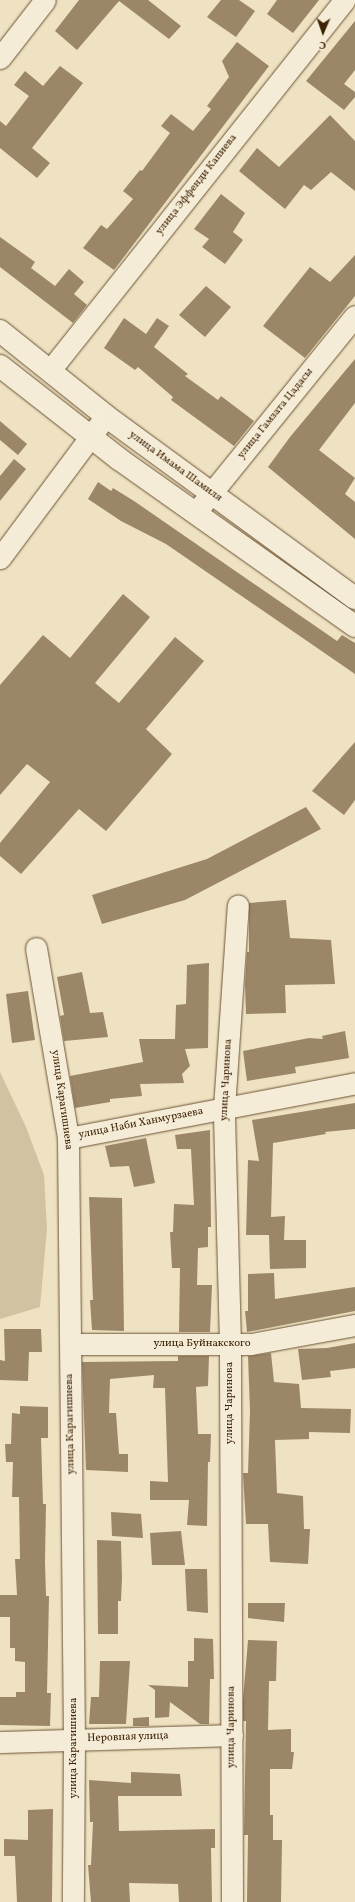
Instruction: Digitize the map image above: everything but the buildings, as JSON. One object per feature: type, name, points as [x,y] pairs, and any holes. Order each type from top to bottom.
[{"type":"main road","name":"улица Имама Шамиля","points":[[0,330],[51,369],[106,416],[355,598]]},
{"type":"main road","points":[[0,366],[90,437],[355,626]]},
{"type":"street","points":[[0,58],[45,0]]},
{"type":"street","name":"улица Эффенди Капиева","points":[[51,369],[344,0]]},
{"type":"street","name":"улица Гамзата Цадасы","points":[[196,512],[355,316]]},
{"type":"street","points":[[0,558],[106,416]]},
{"type":"street","name":"улица Чаринова","points":[[232,1902],[230,1344],[224,1108],[238,905]]},
{"type":"street","name":"улица Карагишиева","points":[[36,948],[68,1138],[74,1740],[73,1902]]},
{"type":"street","name":"улица Наби Ханмурзаева","points":[[68,1138],[355,1083]]},
{"type":"street","name":"улица Буйнакского","points":[[71,1344],[251,1344],[355,1325]]},
{"type":"street","name":"Неровная улица","points":[[0,1742],[232,1735]]},
{"type":"shaded area","points":[[0,1072],[26,1127],[44,1175],[47,1229],[40,1307],[0,1319]]}]
